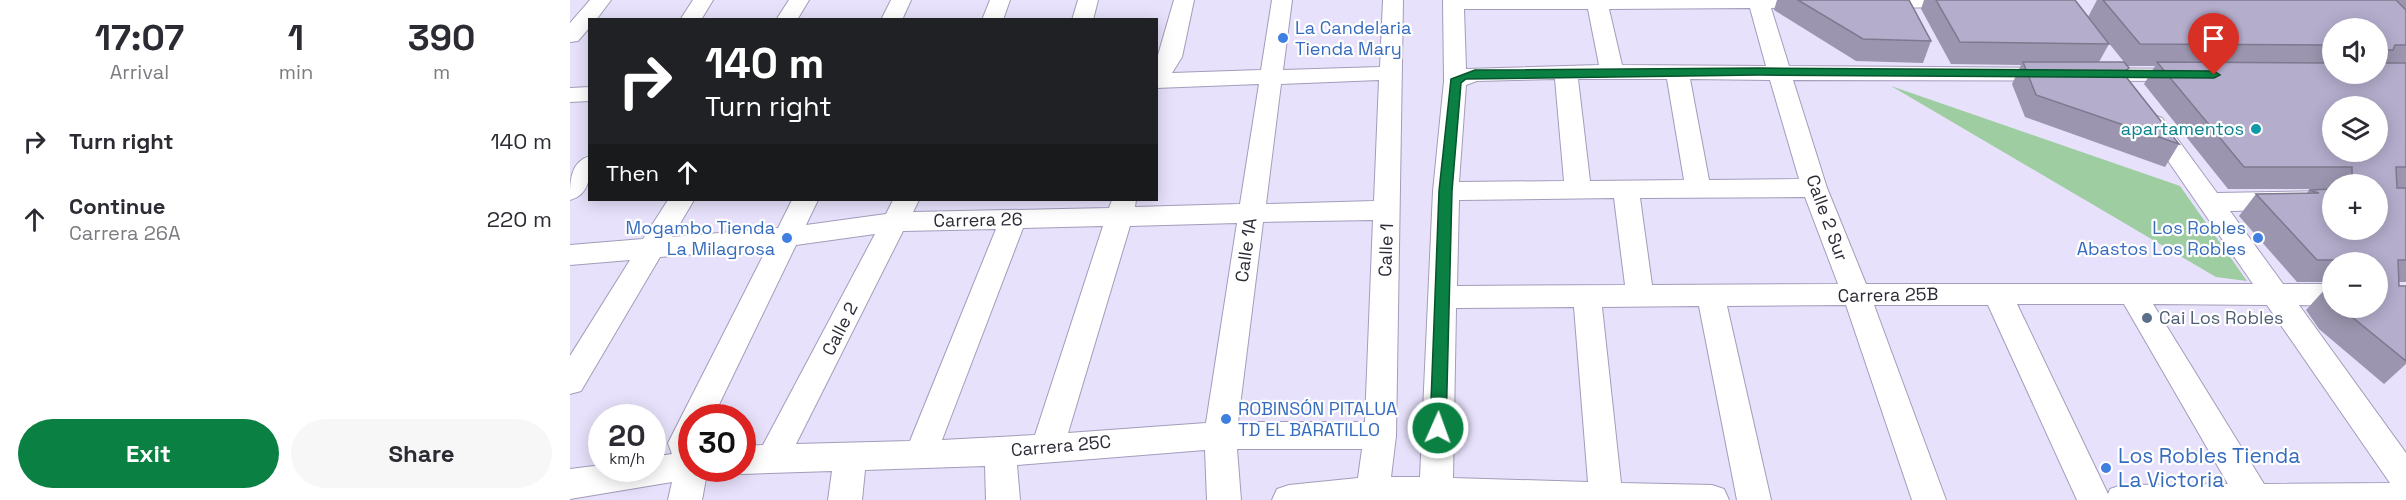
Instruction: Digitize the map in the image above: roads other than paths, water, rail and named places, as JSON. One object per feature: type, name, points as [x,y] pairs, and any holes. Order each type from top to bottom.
[{"type":"street","points":[[570,36],[601,0]]},
{"type":"street","points":[[691,18],[703,0]]},
{"type":"street","points":[[787,18],[799,0]]},
{"type":"street","points":[[892,18],[901,0]]},
{"type":"street","points":[[993,18],[1000,0]]},
{"type":"street","points":[[1083,18],[1088,0]]},
{"type":"street","points":[[1158,74],[1184,0]]},
{"type":"street","name":"Calle 1A","points":[[1224,500],[1220,435],[1282,0]]},
{"type":"street","name":"Calle 1","points":[[1393,0],[1380,436],[1403,495]]},
{"type":"street","points":[[1862,1],[1969,1]]},
{"type":"street","points":[[1403,495],[1443,297],[1446,191],[1455,81],[1453,2],[1831,2]]},
{"type":"street","points":[[1597,2],[1612,72]]},
{"type":"street","name":"Calle 2 Sur","points":[[1758,2],[1814,188],[1856,295],[1929,500]]},
{"type":"street","points":[[1904,2],[1914,22]]},
{"type":"street","points":[[2097,46],[2130,89],[2406,479]]},
{"type":"street","points":[[1930,52],[1941,72]]},
{"type":"street","points":[[1158,80],[1392,72]]},
{"type":"street","points":[[1455,81],[1475,74],[1566,72],[1941,72],[2130,89],[2203,75]]},
{"type":"street","points":[[1566,72],[1578,190]]},
{"type":"street","points":[[1677,72],[1698,189]]},
{"type":"street","points":[[570,95],[588,94]]},
{"type":"street","points":[[570,191],[588,167]]},
{"type":"street","points":[[1446,191],[1814,188]]},
{"type":"street","points":[[1626,190],[1640,296]]},
{"type":"street","points":[[2210,202],[2322,200]]},
{"type":"street","points":[[570,382],[680,201]]},
{"type":"street","points":[[704,404],[805,201]]},
{"type":"street","points":[[1048,446],[1122,208]]},
{"type":"street","name":"Carrera 26","points":[[570,255],[787,237],[901,211],[1013,220],[1122,208],[1251,213],[1388,210]]},
{"type":"street","name":"Calle 2","points":[[773,457],[901,211]]},
{"type":"street","points":[[921,453],[1013,220]]},
{"type":"street","points":[[2132,292],[2254,498]]},
{"type":"street","name":"Carrera 25B","points":[[1443,297],[2132,292],[2322,295]]},
{"type":"street","points":[[1997,293],[2094,500]]},
{"type":"street","points":[[1587,296],[1606,497]]},
{"type":"street","points":[[1712,296],[1754,500]]},
{"type":"street","name":"Carrera 25C","points":[[756,459],[1000,452],[1048,446],[1220,435],[1380,436]]},
{"type":"street","points":[[1000,452],[1003,500]]},
{"type":"street","points":[[845,500],[850,455]]},
{"type":"street","points":[[570,483],[678,467]]},
{"type":"street","points":[[685,500],[689,482]]},
{"type":"street","points":[[1289,500],[1403,495],[1712,500]]},
{"type":"street","points":[[2122,500],[2406,498]]},
{"type":"place","name":"La Candelaria Tienda Mary","points":[[1283,38]]},
{"type":"place","name":"apartamentos","points":[[2256,129]]},
{"type":"place","name":"Mogambo Tienda La Milagrosa","points":[[787,238]]},
{"type":"place","name":"Los Robles Abastos Los Robles","points":[[2258,238]]},
{"type":"place","name":"Cai Los Robles","points":[[2147,318]]},
{"type":"place","name":"ROBINSÓN PITALUA TD EL BARATILLO","points":[[1226,419]]},
{"type":"place","name":"Los Robles Tienda La Victoria","points":[[2106,468]]}]
